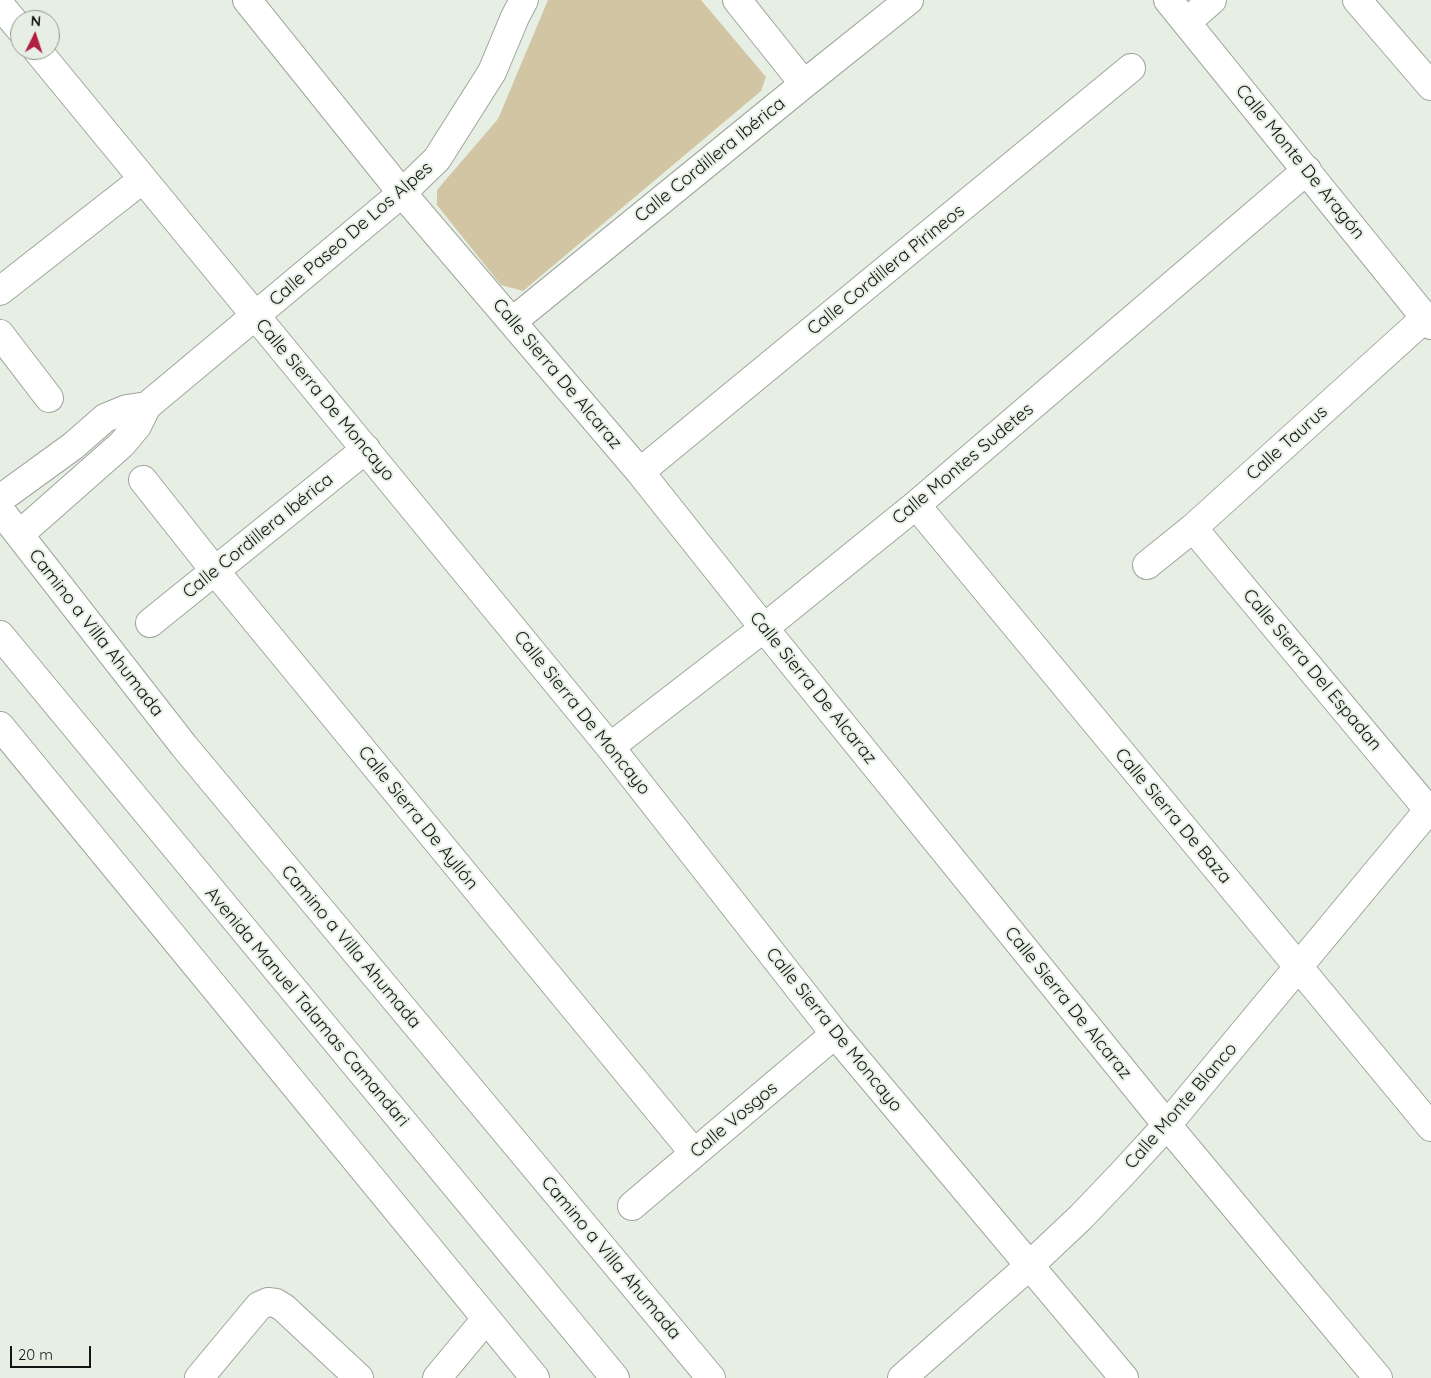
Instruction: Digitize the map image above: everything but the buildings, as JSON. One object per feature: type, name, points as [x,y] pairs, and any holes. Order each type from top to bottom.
[{"type":"street","name":"Calle Sierra De Alcaraz","points":[[247,0],[402,193],[640,472],[1167,1125],[1378,1378]]},
{"type":"street","points":[[737,0],[804,84]]},
{"type":"street","name":"Calle Cordillera Ibérica","points":[[513,322],[909,0]]},
{"type":"street","name":"Calle Monte De Aragón","points":[[1168,0],[1428,322]]},
{"type":"street","points":[[1187,22],[1212,0]]},
{"type":"street","points":[[1357,0],[1431,86]]},
{"type":"street","points":[[0,5],[10,17]]},
{"type":"street","name":"Calle Paseo De Los Alpes","points":[[20,534],[122,444],[137,426],[147,406],[402,193],[437,159],[492,72],[513,6]]},
{"type":"street","name":"Calle Sierra De Moncayo","points":[[45,60],[610,746],[835,1034],[1124,1378]]},
{"type":"street","name":"Calle Cordillera Pirineos","points":[[640,472],[1131,68]]},
{"type":"street","name":"Calle Montes Sudetes","points":[[610,746],[764,628],[916,505],[1307,170]]},
{"type":"street","points":[[0,291],[143,179]]},
{"type":"street","name":"Calle Taurus","points":[[1147,566],[1428,322]]},
{"type":"street","points":[[0,334],[49,398]]},
{"type":"street","name":"Calle Paseo De Los Alpes","points":[[0,500],[73,446],[105,418],[127,409],[147,406]]},
{"type":"street","name":"Calle Cordillera Ibérica","points":[[150,623],[366,449]]},
{"type":"street","name":"Calle Sierra De Ayllón","points":[[143,480],[215,571],[694,1153]]},
{"type":"street","name":"Calle Sierra De Baza","points":[[916,505],[1431,1127]]},
{"type":"street","name":"Camino a Villa Ahumada","points":[[0,510],[184,746],[711,1378]]},
{"type":"street","name":"Calle Sierra Del Espadan","points":[[1193,528],[1430,810]]},
{"type":"street","name":"Avenida Manuel Talamas Camandari","points":[[0,636],[615,1378]]},
{"type":"street","points":[[0,726],[535,1378]]},
{"type":"street","name":"Calle Monte Blanco","points":[[902,1378],[1030,1266],[1081,1216],[1167,1125],[1430,810]]},
{"type":"street","name":"Calle Vosgos","points":[[632,1206],[835,1034]]},
{"type":"street","points":[[199,1378],[259,1306],[268,1302],[276,1303],[284,1308],[359,1378]]},
{"type":"street","points":[[438,1378],[486,1319]]},
{"type":"shaded area","points":[[548,0],[701,0],[766,77],[761,91],[523,291],[501,285],[437,205],[437,190],[498,119]]}]
